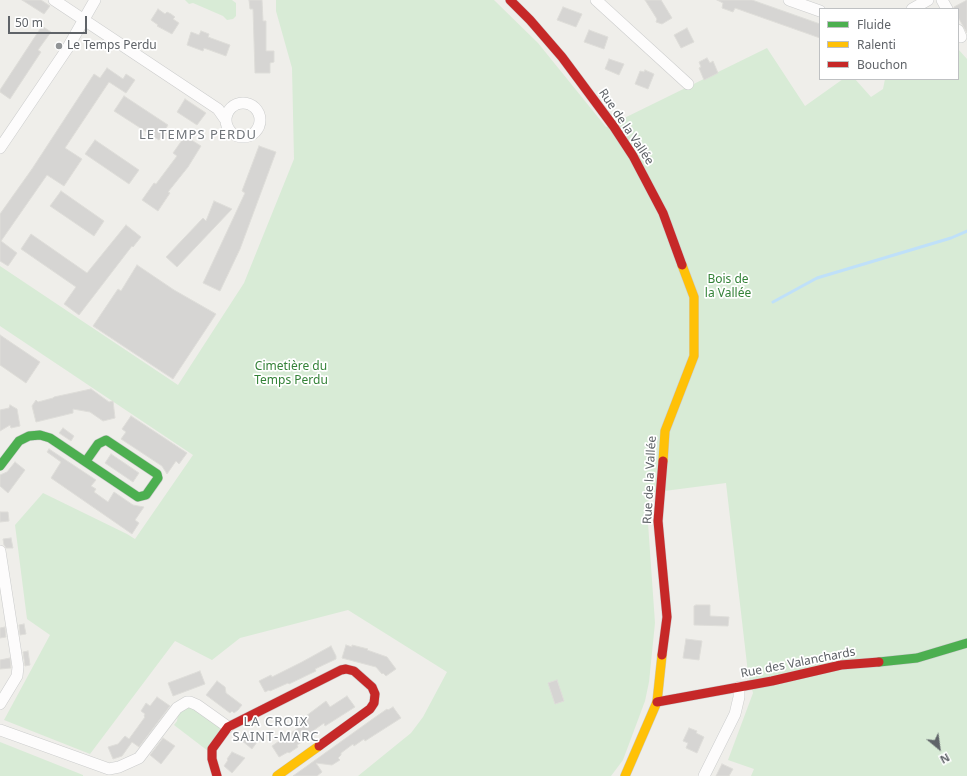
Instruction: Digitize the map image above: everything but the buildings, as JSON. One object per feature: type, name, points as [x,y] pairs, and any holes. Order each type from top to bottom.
[{"type":"street","points":[[54,0],[218,109],[225,119]]},
{"type":"street","points":[[0,148],[67,49],[95,0]]},
{"type":"street","name":"Rue de la Vallée","points":[[510,0],[530,20],[562,57],[614,127],[633,156],[664,213],[694,297],[694,356],[665,431],[658,521],[667,617],[657,702],[625,776]]},
{"type":"street","points":[[596,0],[688,84]]},
{"type":"street","points":[[789,0],[819,11]]},
{"type":"street","points":[[914,8],[928,0]]},
{"type":"street","points":[[218,109],[224,110],[237,103],[250,104],[258,112],[260,118],[259,125],[253,134],[248,137],[240,137],[229,131],[225,119],[230,108]]},
{"type":"street","points":[[0,466],[19,441],[29,436],[40,434],[50,438],[86,461],[138,497],[146,495],[158,478],[157,474],[106,440],[98,444],[86,461]]},
{"type":"street","points":[[0,551],[18,667],[17,676],[0,704]]},
{"type":"street","name":"Rue des Valanchards","points":[[657,702],[772,681],[841,665],[917,658],[967,643]]},
{"type":"street","points":[[217,776],[212,759],[212,750],[228,728],[240,719],[341,670],[346,669],[354,671],[372,687],[375,694],[374,703],[370,709],[277,776]]},
{"type":"street","points":[[704,776],[735,714],[739,697],[739,687]]},
{"type":"street","points":[[0,730],[105,769],[112,769],[139,758],[177,708],[187,702],[197,705],[228,728]]},
{"type":"green space","points":[[185,0],[232,0],[236,3],[236,16],[233,19],[227,20],[223,16],[193,3],[189,4]]},
{"type":"green space","name":"Bois de la Vallée","points":[[276,0],[494,0],[538,43],[606,127],[767,48],[805,106],[842,80],[856,80],[871,97],[883,89],[885,80],[959,80],[959,50],[967,59],[967,776],[751,776],[754,769],[728,760],[753,693],[748,673],[726,483],[649,493],[648,523],[655,623],[649,682],[645,701],[623,760],[611,776],[358,776],[411,733],[423,717],[447,672],[348,610],[240,638],[212,660],[175,641],[90,754],[4,720],[50,635],[27,619],[15,525],[43,493],[135,539],[193,455],[0,326],[0,266],[178,385],[244,283],[294,159],[292,68],[276,11]]},
{"type":"green space","points":[[193,707],[218,725],[220,729],[208,751],[174,725],[177,721],[178,714],[183,708]]},
{"type":"green space","points":[[0,742],[83,775],[83,776],[0,776]]},
{"type":"waterway","points":[[773,302],[817,278],[951,238],[967,231]]},
{"type":"traffic: fast","points":[[0,466],[19,441],[29,436],[40,435],[50,438],[138,497],[146,495],[158,478],[157,474],[106,440],[98,444],[86,461]]},
{"type":"traffic: fast","points":[[879,662],[917,658],[967,643]]},
{"type":"traffic: slow","points":[[663,461],[665,431],[694,356],[694,297],[682,265]]},
{"type":"traffic: slow","points":[[625,776],[657,702],[662,655]]},
{"type":"traffic: slow","points":[[277,776],[319,746]]},
{"type":"traffic: jam","points":[[510,0],[530,20],[562,57],[614,127],[633,156],[663,213],[682,265]]},
{"type":"traffic: jam","points":[[662,655],[667,617],[658,521],[663,461]]},
{"type":"traffic: jam","points":[[657,702],[772,681],[841,665],[879,662]]},
{"type":"traffic: jam","points":[[217,776],[212,759],[212,749],[228,727],[341,670],[346,669],[354,671],[372,687],[375,694],[374,703],[370,709],[319,746]]},
{"type":"place","name":"Le Temps Perdu","points":[[59,46]]},
{"type":"district","name":"LE TEMPS PERDU","points":[[198,135]]},
{"type":"district","name":"LA CROIX SAINT-MARC","points":[[276,730]]},
{"type":"park label","name":"Cimetière du Temps Perdu","points":[[291,374]]}]
